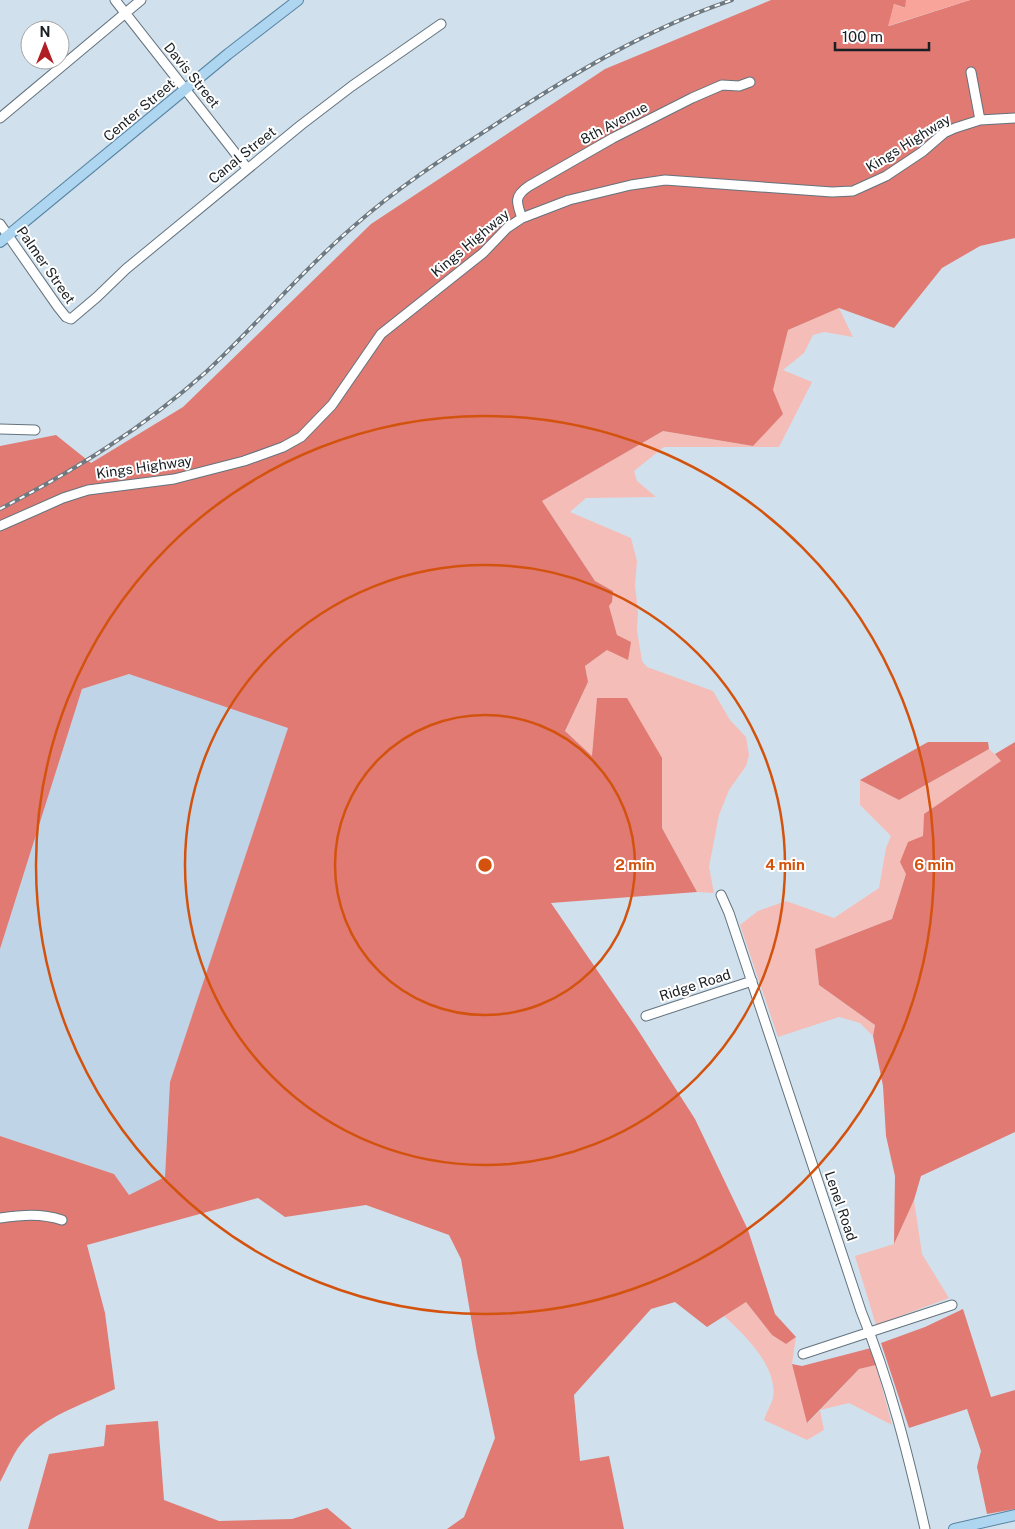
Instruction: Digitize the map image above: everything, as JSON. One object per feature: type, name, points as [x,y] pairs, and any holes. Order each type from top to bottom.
[{"type":"main road","name":"Center Street","points":[[4,238],[298,0]]},
{"type":"main road","points":[[954,1529],[1015,1514]]},
{"type":"street","name":"Davis Street","points":[[115,0],[247,168]]},
{"type":"street","points":[[0,118],[141,0]]},
{"type":"street","name":"Canal Street","points":[[70,319],[97,297],[126,269],[247,168],[340,94],[441,24]]},
{"type":"street","points":[[971,72],[980,120]]},
{"type":"street","name":"8th Avenue","points":[[522,218],[518,207],[518,198],[520,193],[530,186],[613,138],[692,98],[722,85],[739,86],[750,82]]},
{"type":"street","name":"Kings Highway","points":[[0,526],[63,498],[88,490],[174,480],[257,457],[284,447],[301,437],[332,405],[381,334],[483,253],[498,235],[522,218],[569,200],[631,185],[665,180],[832,192],[854,191],[886,176],[922,152],[944,133],[980,120],[1015,118]]},
{"type":"street","name":"Palmer Street","points":[[0,224],[4,238],[66,317],[70,319]]},
{"type":"street","points":[[0,429],[35,430]]},
{"type":"street","name":"Lenel Road","points":[[721,895],[752,981],[860,1311],[878,1353],[898,1416],[925,1529]]},
{"type":"street","name":"Ridge Road","points":[[646,1016],[752,981]]},
{"type":"street","points":[[0,1218],[34,1215],[51,1216],[62,1220]]},
{"type":"street","points":[[803,1354],[952,1305]]},
{"type":"shaded area","points":[[771,0],[906,0],[906,8],[894,4],[889,26],[970,0],[1015,0],[1015,238],[980,246],[942,268],[894,328],[839,308],[788,330],[773,390],[783,414],[753,446],[663,431],[542,501],[595,581],[613,591],[612,602],[609,606],[617,635],[631,642],[628,660],[607,650],[585,666],[588,682],[565,731],[592,756],[597,698],[627,698],[662,758],[662,828],[697,892],[551,903],[636,1027],[695,1119],[748,1230],[775,1314],[796,1337],[786,1344],[772,1335],[746,1302],[707,1327],[675,1302],[651,1309],[574,1395],[580,1461],[609,1456],[624,1529],[447,1529],[464,1517],[495,1438],[477,1353],[461,1259],[449,1235],[366,1205],[285,1217],[258,1198],[87,1245],[105,1313],[115,1389],[64,1412],[30,1434],[15,1453],[0,1482],[0,1136],[114,1174],[129,1195],[165,1177],[170,1082],[288,728],[129,674],[82,689],[0,949],[0,446],[56,435],[91,463],[183,407],[371,224],[605,69]]},
{"type":"shaded area","points":[[906,0],[970,0],[888,26],[894,4],[905,8]]},
{"type":"shaded area","points":[[839,308],[853,337],[824,332],[813,335],[804,353],[783,370],[812,382],[779,447],[664,447],[634,471],[637,481],[656,497],[586,498],[570,512],[631,538],[637,561],[635,585],[638,612],[637,630],[642,661],[647,667],[713,691],[730,720],[746,737],[749,755],[746,766],[729,790],[719,815],[709,867],[714,893],[697,892],[662,828],[662,758],[592,756],[565,731],[588,682],[585,666],[607,650],[617,635],[609,606],[613,591],[595,581],[542,501],[663,431],[753,446],[773,390],[788,330]]},
{"type":"shaded area","points":[[129,674],[289,728],[170,1082],[165,1177],[129,1195],[114,1174],[0,1136],[0,949],[82,689]]},
{"type":"shaded area","points":[[928,742],[988,742],[989,749],[899,800],[860,780]]},
{"type":"shaded area","points":[[1015,742],[1015,1132],[921,1176],[914,1200],[894,1244],[895,1176],[886,1136],[883,1086],[873,1036],[875,1025],[819,985],[815,949],[892,919],[906,874],[900,862],[908,842],[923,836],[924,814],[1001,761],[995,754]]},
{"type":"shaded area","points":[[989,749],[1002,761],[924,814],[923,836],[906,874],[892,919],[815,949],[819,985],[875,1025],[873,1036],[860,1023],[839,1017],[778,1037],[740,925],[758,911],[786,901],[834,918],[879,888],[886,848],[891,836],[860,805],[860,780],[899,800]]},
{"type":"shaded area","points":[[914,1200],[922,1254],[949,1298],[876,1325],[855,1256],[894,1244]]},
{"type":"shaded area","points":[[746,1302],[772,1335],[786,1344],[796,1337],[792,1364],[808,1423],[820,1410],[824,1430],[807,1440],[764,1420],[773,1398],[773,1386],[770,1375],[758,1352],[724,1316]]},
{"type":"shaded area","points":[[963,1309],[991,1397],[1015,1390],[1015,1509],[987,1514],[977,1467],[981,1451],[967,1409],[909,1428],[881,1343],[925,1327]]},
{"type":"shaded area","points":[[871,1348],[876,1365],[859,1369],[807,1423],[792,1364],[802,1366]]},
{"type":"shaded area","points":[[876,1365],[892,1425],[849,1403],[820,1410],[859,1369]]},
{"type":"shaded area","points":[[158,1421],[164,1500],[219,1521],[292,1519],[327,1508],[352,1529],[28,1529],[49,1454],[104,1446],[106,1425]]},
{"type":"railway","points":[[0,509],[81,464],[132,430],[182,393],[225,354],[335,243],[370,212],[422,173],[522,107],[609,55],[669,25],[732,0]]}]
